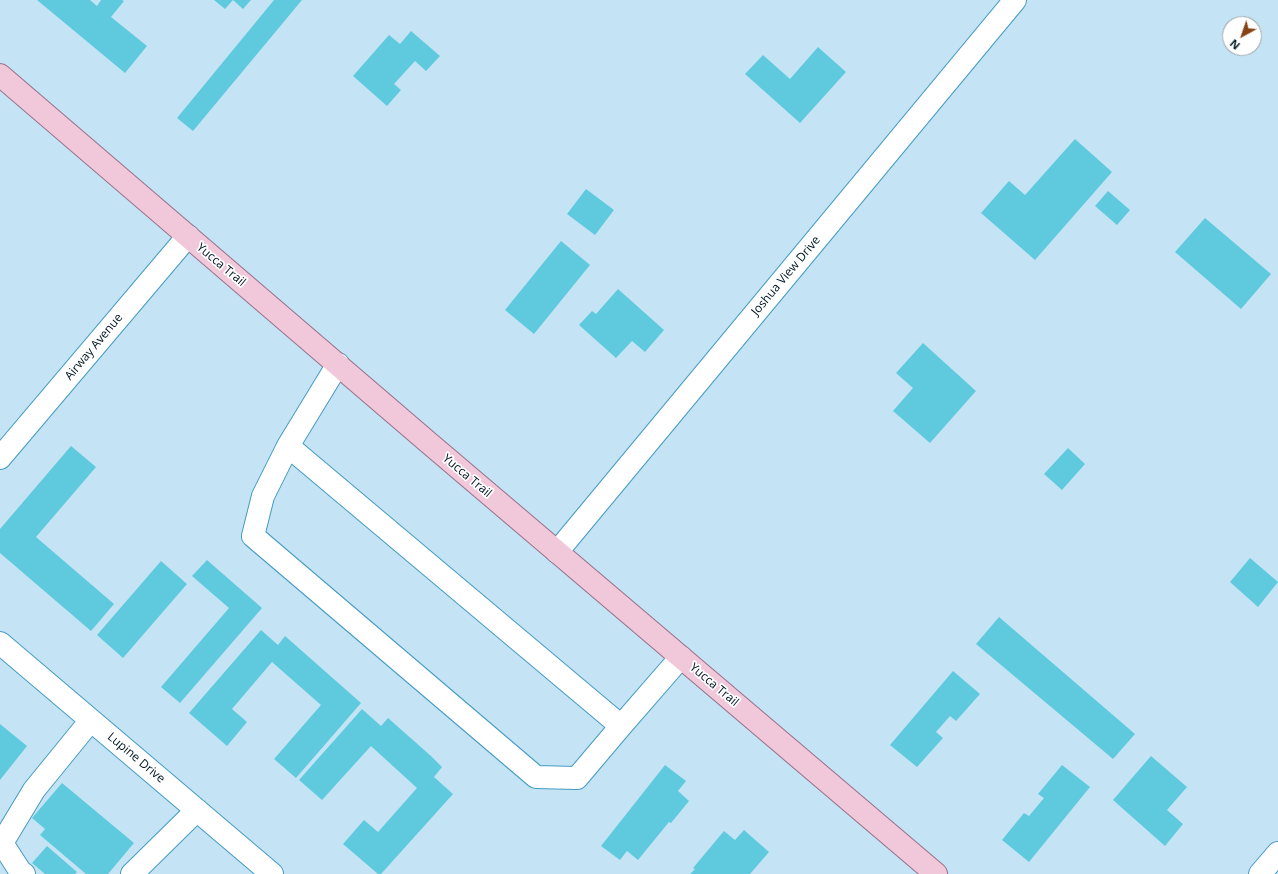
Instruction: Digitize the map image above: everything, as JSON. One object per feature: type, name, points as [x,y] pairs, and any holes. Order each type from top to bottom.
[{"type":"main road","name":"Yucca Trail","points":[[0,75],[429,443],[936,874]]},
{"type":"street","name":"Joshua View Drive","points":[[558,552],[1015,0]]},
{"type":"street","name":"Airway Avenue","points":[[0,458],[188,236]]},
{"type":"street","points":[[338,364],[288,446],[263,496],[253,536],[536,777],[577,778],[681,657]]},
{"type":"street","points":[[288,446],[621,726]]},
{"type":"street","name":"Lupine Drive","points":[[0,643],[272,874]]},
{"type":"street","points":[[24,874],[20,871],[2,842],[34,790],[91,720]]},
{"type":"street","points":[[132,874],[197,810]]},
{"type":"street","points":[[1260,874],[1278,853]]},
{"type":"building","points":[[37,0],[90,0],[97,6],[101,0],[122,0],[124,1],[111,17],[147,46],[125,73]]},
{"type":"building","points":[[214,0],[233,0],[225,9]]},
{"type":"building","points":[[233,0],[251,0],[243,9]]},
{"type":"building","points":[[274,0],[302,0],[193,131],[177,118]]},
{"type":"building","points":[[411,31],[440,56],[426,71],[415,61],[394,84],[401,90],[387,106],[353,76],[389,35],[400,44]]},
{"type":"building","points":[[818,47],[846,72],[800,123],[745,74],[763,55],[790,79]]},
{"type":"building","points":[[1075,139],[1112,172],[1035,260],[981,213],[1009,181],[1025,195]]},
{"type":"building","points":[[586,189],[614,210],[595,235],[567,214]]},
{"type":"building","points":[[1108,191],[1130,210],[1117,225],[1095,206]]},
{"type":"building","points":[[1205,218],[1271,274],[1241,309],[1175,252]]},
{"type":"building","points":[[561,241],[590,265],[534,334],[505,310]]},
{"type":"building","points":[[618,289],[664,330],[645,352],[632,341],[616,358],[579,325],[592,311],[596,314]]},
{"type":"building","points":[[923,343],[976,391],[930,443],[893,411],[913,388],[896,373]]},
{"type":"building","points":[[71,446],[96,467],[36,537],[114,604],[91,631],[0,553],[0,529]]},
{"type":"building","points":[[1068,448],[1085,464],[1062,490],[1044,474]]},
{"type":"building","points":[[1250,558],[1278,582],[1258,607],[1230,582]]},
{"type":"building","points":[[207,560],[262,608],[180,703],[161,687],[229,608],[192,576]]},
{"type":"building","points":[[161,561],[187,584],[123,658],[97,635]]},
{"type":"building","points":[[999,617],[1135,734],[1113,759],[976,644]]},
{"type":"building","points":[[261,630],[278,645],[285,636],[361,703],[296,778],[274,759],[321,705],[272,662],[232,709],[247,722],[227,746],[189,713]]},
{"type":"building","points":[[953,671],[980,694],[956,721],[950,716],[936,732],[943,738],[917,767],[890,745]]},
{"type":"building","points":[[362,709],[381,726],[388,718],[431,756],[442,767],[434,777],[453,794],[381,874],[378,874],[343,844],[364,820],[378,832],[417,788],[371,746],[322,800],[299,780]]},
{"type":"building","points":[[0,724],[27,746],[0,780]]},
{"type":"building","points":[[1151,756],[1187,787],[1167,810],[1183,824],[1165,846],[1113,800]]},
{"type":"building","points":[[665,765],[686,781],[678,791],[689,801],[671,823],[669,822],[638,860],[627,851],[620,860],[601,846]]},
{"type":"building","points":[[1062,765],[1090,787],[1029,862],[1002,840],[1024,813],[1029,816],[1044,798],[1038,794]]},
{"type":"building","points":[[62,783],[134,843],[108,874],[86,874],[40,835],[45,829],[32,818]]},
{"type":"building","points":[[744,830],[769,852],[750,874],[690,874],[695,869],[693,868],[724,831],[735,840]]},
{"type":"building","points":[[47,846],[77,872],[75,874],[45,874],[32,863]]}]
